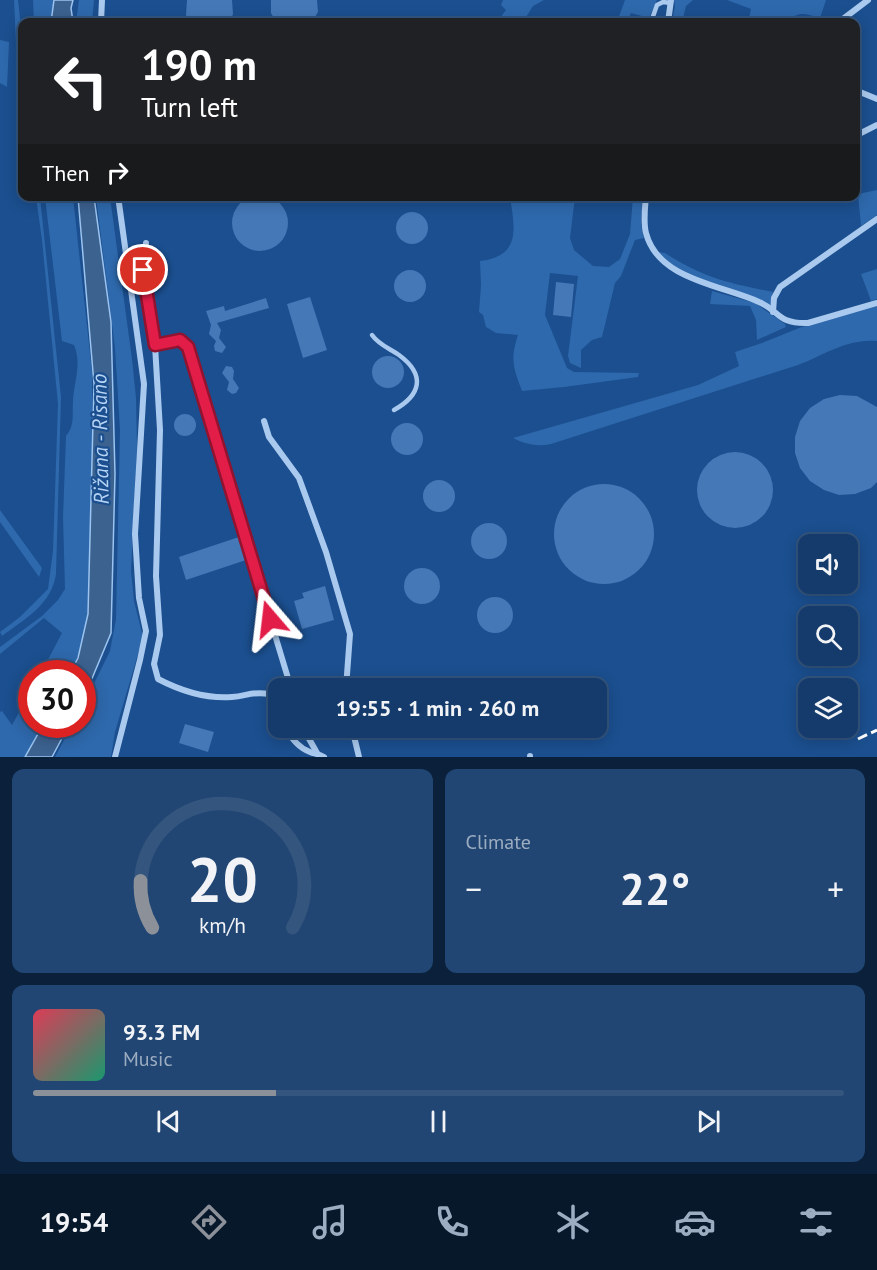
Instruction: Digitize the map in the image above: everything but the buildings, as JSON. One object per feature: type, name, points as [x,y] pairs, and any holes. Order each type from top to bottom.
[{"type":"street","points":[[101,18],[102,0]]},
{"type":"street","points":[[844,18],[868,0]]},
{"type":"street","points":[[669,18],[671,2]]},
{"type":"street","points":[[860,92],[877,99]]},
{"type":"street","points":[[860,134],[877,125]]},
{"type":"street","points":[[115,757],[146,631],[139,598],[135,534],[144,384],[119,201]]},
{"type":"street","points":[[646,201],[646,231],[653,250],[660,258],[684,274],[761,302],[780,318],[808,323],[877,303]]},
{"type":"street","points":[[773,312],[774,298],[780,286],[821,260],[877,219]]},
{"type":"street","points":[[146,243],[143,270],[155,345],[160,430],[156,576],[160,635],[154,664],[159,679],[190,692],[214,698],[236,697],[257,692],[268,694]]},
{"type":"street","points":[[155,345],[180,340],[188,347],[288,678]]},
{"type":"street","points":[[264,421],[269,437],[299,478],[326,552],[350,634],[347,678]]},
{"type":"street","points":[[292,738],[311,753],[324,757]]},
{"type":"street","points":[[309,738],[317,753]]},
{"type":"street","points":[[354,738],[359,757]]},
{"type":"lane","points":[[652,18],[657,5],[671,2]]},
{"type":"lane","points":[[372,335],[377,342],[404,359],[412,368],[416,381],[417,391],[394,410]]},
{"type":"shaded area","points":[[14,0],[18,0],[20,18],[18,18],[18,68]]},
{"type":"shaded area","points":[[33,0],[53,0],[53,18],[34,18]]},
{"type":"shaded area","points":[[79,0],[94,0],[92,18],[77,18]]},
{"type":"shaded area","points":[[503,0],[544,0],[533,6],[526,18],[500,18],[506,10],[501,5]]},
{"type":"shaded area","points":[[625,0],[657,0],[649,18],[631,13],[629,18],[618,18]]},
{"type":"shaded area","points":[[674,0],[693,0],[686,6],[683,18],[673,18]]},
{"type":"shaded area","points":[[727,0],[826,0],[820,18],[799,14],[792,18],[749,18],[751,9]]},
{"type":"shaded area","points":[[0,40],[9,42],[7,87],[0,83]]},
{"type":"shaded area","points":[[877,190],[877,215],[861,226],[859,201],[860,194]]},
{"type":"shaded area","points":[[37,201],[40,201],[61,397],[56,574],[49,594],[43,602],[28,617],[2,636],[0,632],[20,617],[48,589],[53,551],[58,404]]},
{"type":"shaded area","points":[[45,201],[73,201],[92,372],[94,556],[87,630],[77,660],[48,660],[62,633],[44,618],[0,654],[0,647],[42,616],[58,600],[65,589],[63,517],[66,436],[72,424],[77,373],[74,345],[62,341]]},
{"type":"shaded area","points":[[97,201],[111,201],[132,359],[136,398],[137,448],[131,571],[134,601],[143,637],[115,732],[111,757],[55,757],[65,738],[96,738],[96,680],[110,651],[116,619],[120,430],[115,348]]},
{"type":"shaded area","points":[[511,201],[575,201],[570,238],[574,250],[593,266],[609,267],[620,259],[630,234],[633,201],[643,201],[641,225],[644,238],[635,240],[621,276],[615,283],[602,337],[592,340],[581,350],[581,368],[570,363],[568,356],[578,276],[550,273],[545,315],[567,368],[574,372],[639,373],[638,377],[522,391],[514,363],[518,335],[496,333],[486,327],[483,315],[479,312],[480,261],[493,258],[509,247],[514,230]]},
{"type":"shaded area","points":[[658,252],[665,253],[704,274],[773,292],[770,305],[682,271]]},
{"type":"shaded area","points":[[877,269],[877,299],[871,301],[861,274]]},
{"type":"shaded area","points":[[712,291],[755,303],[786,327],[757,340],[756,320],[750,306],[710,304]]},
{"type":"shaded area","points":[[877,305],[877,341],[856,342],[836,348],[798,365],[551,444],[531,444],[513,438],[698,385],[739,366],[735,352],[799,328]]},
{"type":"shaded area","points":[[0,510],[42,568],[39,577],[0,522]]},
{"type":"shaded area","points":[[2,711],[12,725],[18,714],[18,738],[38,738],[27,757],[0,757],[0,712]]},
{"type":"water","points":[[54,0],[73,0],[72,18],[52,18]]},
{"type":"water","name":"Rižana - Risano","points":[[78,201],[95,201],[111,322],[115,474],[111,633],[96,669],[96,660],[77,660],[88,614],[94,384]]},
{"type":"water","points":[[36,738],[62,738],[52,757],[25,757]]},
{"type":"railway","points":[[858,739],[877,730]]},
{"type":"route","points":[[143,270],[144,289],[155,345],[180,340],[188,347],[270,619]]}]
